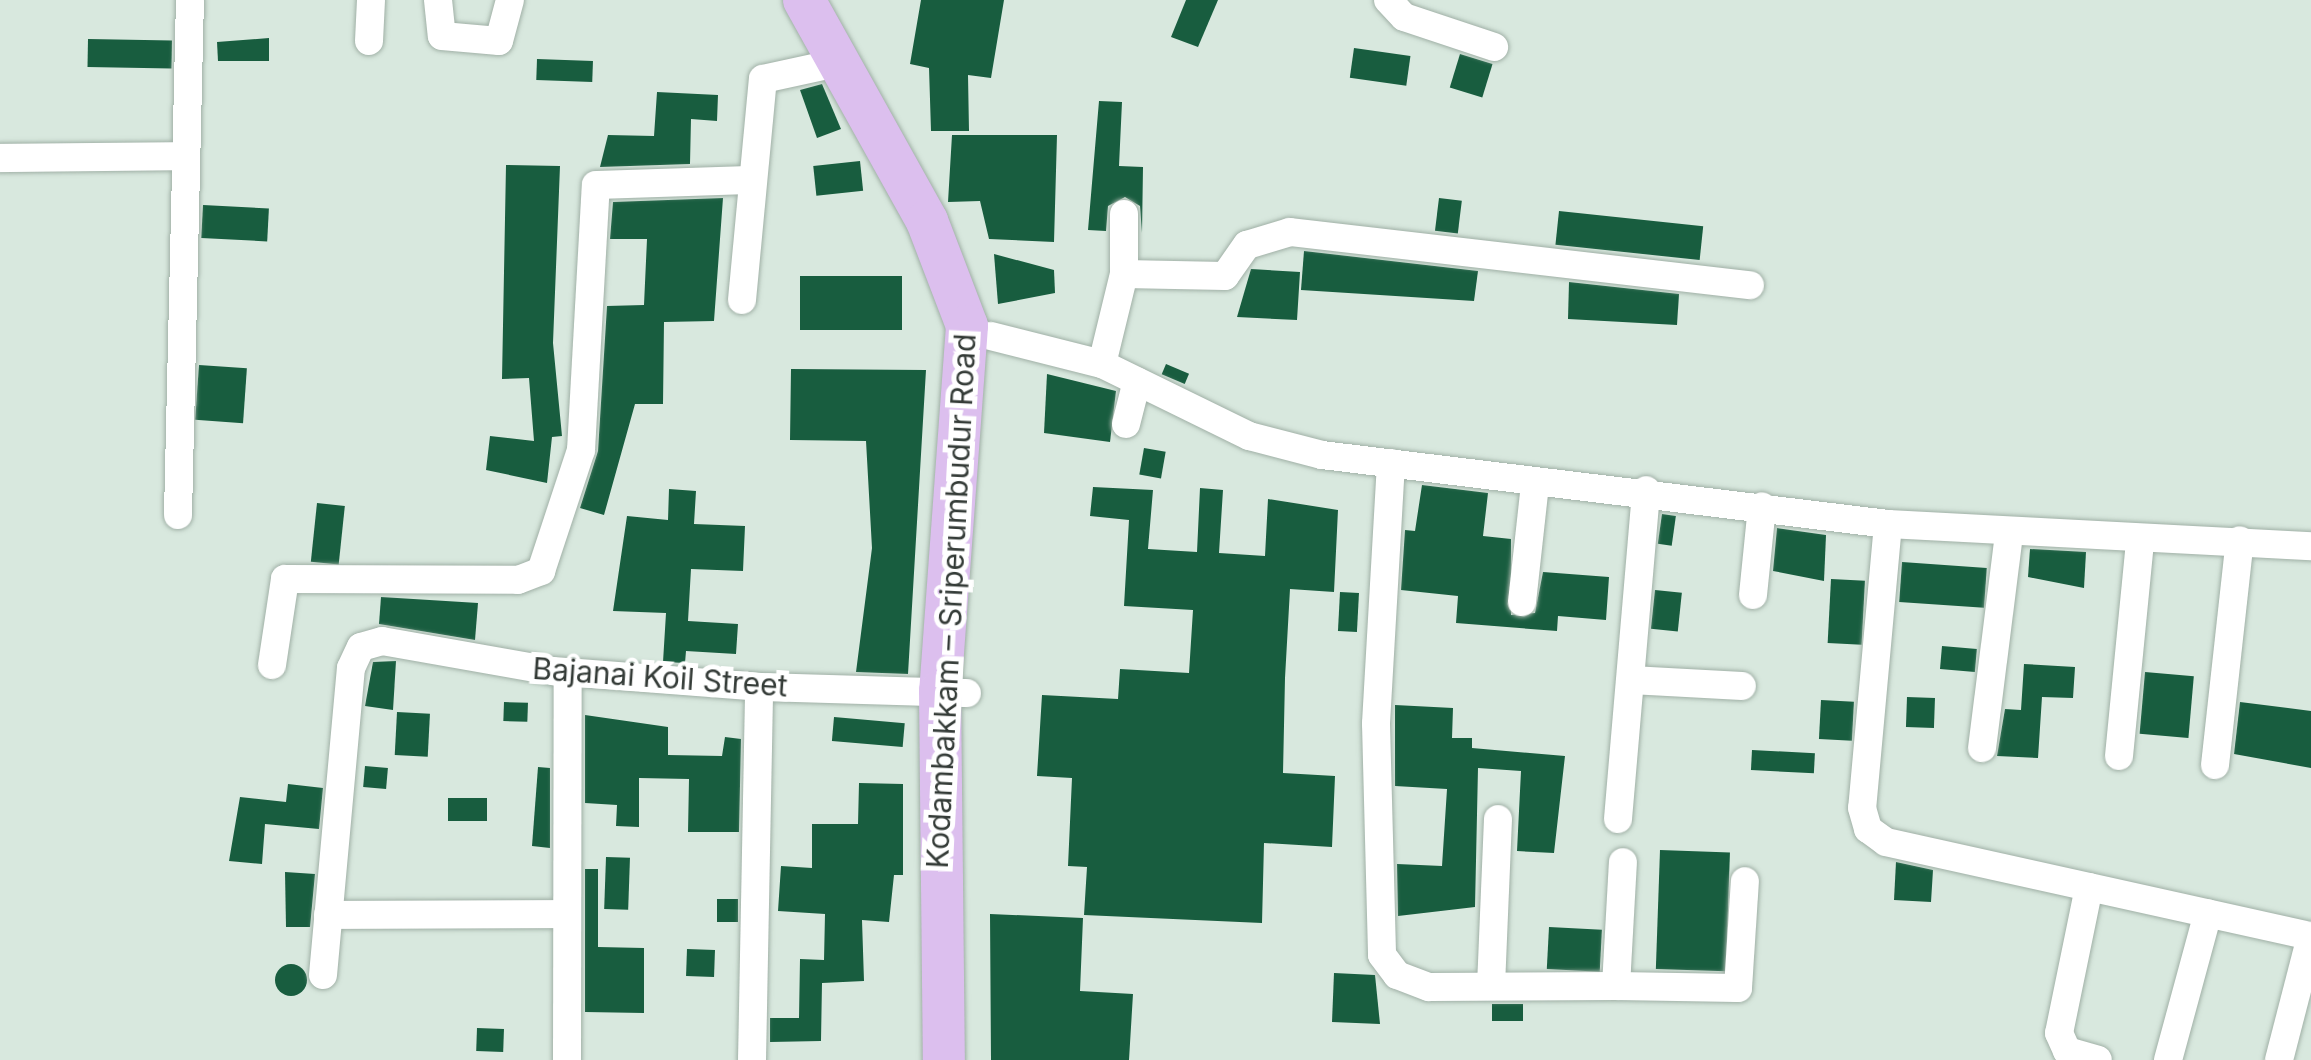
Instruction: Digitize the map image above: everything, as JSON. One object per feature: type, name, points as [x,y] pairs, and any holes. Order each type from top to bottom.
[{"type":"main road","name":"Kodambakkam – Sriperumbudur Road","points":[[818,3],[840,62],[927,221],[967,326],[944,1060]]},
{"type":"main road","name":"Kodambakkam – Sriperumbudur Road","points":[[818,3],[946,212],[991,336],[954,692],[971,1060]]},
{"type":"street","points":[[178,515],[190,0]]},
{"type":"street","points":[[369,42],[371,0]]},
{"type":"street","points":[[438,0],[442,36],[498,40],[510,0]]},
{"type":"street","points":[[1388,0],[1404,16],[1494,47]]},
{"type":"street","points":[[742,300],[750,180],[763,79],[840,62]]},
{"type":"street","points":[[0,158],[184,156]]},
{"type":"street","points":[[272,665],[285,579],[518,580],[541,571],[581,450],[596,186],[750,180]]},
{"type":"street","points":[[1102,364],[1124,274],[1124,214]]},
{"type":"street","points":[[1124,274],[1225,276],[1247,245],[1290,232],[1750,284]]},
{"type":"street","points":[[991,336],[1102,364],[1249,436],[1391,463],[1535,484],[1646,490],[1888,524],[2311,546]]},
{"type":"street","points":[[1126,424],[1137,381]]},
{"type":"street","points":[[1391,463],[1376,724],[1382,954],[1397,976],[1429,987],[1738,988],[1746,881]]},
{"type":"street","points":[[1522,602],[1535,484]]},
{"type":"street","points":[[1618,819],[1646,490]]},
{"type":"street","points":[[1752,594],[1762,506]]},
{"type":"street","points":[[1888,524],[1862,808],[1868,829],[1886,842],[2308,935],[2279,1060]]},
{"type":"street","points":[[1982,748],[2009,533]]},
{"type":"street","points":[[2119,756],[2140,540]]},
{"type":"street","points":[[2215,765],[2240,540]]},
{"type":"street","name":"Bajanai Koil Street","points":[[328,914],[351,668],[361,647],[382,641],[568,672],[759,686],[954,692]]},
{"type":"street","points":[[567,1060],[568,672]]},
{"type":"street","points":[[1631,680],[1742,686]]},
{"type":"street","points":[[752,1060],[759,686]]},
{"type":"street","points":[[1490,986],[1498,819]]},
{"type":"street","points":[[1616,986],[1623,862]]},
{"type":"street","points":[[2089,887],[2060,1033],[2067,1051],[2098,1060]]},
{"type":"street","points":[[324,975],[328,914],[566,914]]},
{"type":"street","points":[[2168,1060],[2208,914]]},
{"type":"building","points":[[921,0],[1004,0],[991,78],[968,75],[969,131],[931,131],[929,68],[910,64]]},
{"type":"building","points":[[1186,0],[1218,0],[1198,47],[1171,37]]},
{"type":"building","points":[[269,38],[269,61],[218,61],[217,42]]},
{"type":"building","points":[[88,39],[172,40],[171,68],[88,67]]},
{"type":"building","points":[[1354,48],[1410,56],[1406,86],[1350,78]]},
{"type":"building","points":[[1460,54],[1493,64],[1482,97],[1450,87]]},
{"type":"building","points":[[537,59],[593,61],[592,82],[536,80]]},
{"type":"building","points":[[822,84],[841,129],[817,138],[800,90]]},
{"type":"building","points":[[657,92],[718,95],[717,121],[691,119],[690,164],[600,167],[608,135],[654,136]]},
{"type":"building","points":[[1099,101],[1122,102],[1119,166],[1143,167],[1142,233],[1140,206],[1125,197],[1108,206],[1106,231],[1088,230]]},
{"type":"building","points":[[952,135],[1057,135],[1054,242],[989,239],[980,201],[948,202]]},
{"type":"building","points":[[860,161],[863,191],[816,196],[813,166]]},
{"type":"building","points":[[506,165],[560,166],[553,343],[562,436],[552,437],[547,483],[486,470],[490,436],[534,441],[529,378],[502,379]]},
{"type":"building","points":[[723,198],[714,321],[664,322],[663,404],[635,404],[604,515],[580,508],[598,451],[607,306],[644,305],[647,239],[610,239],[613,202]]},
{"type":"building","points":[[1439,198],[1462,201],[1458,234],[1435,231]]},
{"type":"building","points":[[203,205],[269,208],[267,241],[201,238]]},
{"type":"building","points":[[1559,211],[1703,226],[1700,260],[1555,245]]},
{"type":"building","points":[[1304,251],[1478,271],[1474,301],[1301,290]]},
{"type":"building","points":[[994,254],[1054,270],[1055,293],[998,304]]},
{"type":"building","points":[[1251,269],[1300,272],[1297,320],[1237,317]]},
{"type":"building","points":[[800,276],[902,276],[902,330],[800,330]]},
{"type":"building","points":[[1569,282],[1679,294],[1677,325],[1568,319]]},
{"type":"building","points":[[1166,364],[1189,374],[1185,384],[1162,374]]},
{"type":"building","points":[[199,365],[247,368],[243,423],[195,420]]},
{"type":"building","points":[[791,369],[926,370],[908,674],[856,672],[872,548],[866,441],[790,440]]},
{"type":"building","points":[[1047,374],[1116,391],[1110,442],[1044,433]]},
{"type":"building","points":[[1144,448],[1166,452],[1161,478],[1139,475]]},
{"type":"building","points":[[1422,485],[1488,493],[1483,536],[1511,539],[1511,615],[1535,613],[1543,572],[1609,577],[1606,620],[1558,616],[1557,631],[1456,623],[1458,596],[1401,590],[1405,530],[1415,531]]},
{"type":"building","points":[[1093,487],[1153,490],[1148,549],[1197,552],[1200,488],[1223,490],[1219,553],[1265,556],[1268,499],[1338,510],[1334,592],[1290,589],[1283,773],[1335,776],[1332,847],[1264,843],[1262,923],[1084,915],[1087,867],[1068,866],[1072,778],[1037,776],[1042,695],[1118,699],[1120,669],[1189,673],[1193,610],[1124,606],[1129,520],[1090,516]]},
{"type":"building","points":[[669,489],[696,491],[694,524],[745,526],[743,571],[691,569],[688,621],[738,624],[736,654],[686,651],[685,663],[663,662],[666,613],[613,611],[627,516],[668,520]]},
{"type":"building","points":[[317,503],[345,506],[339,565],[311,562]]},
{"type":"building","points":[[1662,514],[1676,516],[1672,546],[1658,544]]},
{"type":"building","points":[[1777,528],[1826,535],[1824,581],[1773,571]]},
{"type":"building","points":[[2030,549],[2086,552],[2084,588],[2028,577]]},
{"type":"building","points":[[1902,562],[1987,568],[1984,608],[1899,602]]},
{"type":"building","points":[[1831,579],[1865,581],[1862,645],[1828,643]]},
{"type":"building","points":[[1655,590],[1682,593],[1678,632],[1651,629]]},
{"type":"building","points":[[1340,592],[1359,593],[1357,632],[1338,631]]},
{"type":"building","points":[[381,597],[478,603],[475,640],[379,624]]},
{"type":"building","points":[[1942,646],[1977,649],[1975,672],[1940,669]]},
{"type":"building","points":[[396,661],[393,710],[365,706],[373,662]]},
{"type":"building","points":[[2024,664],[2075,667],[2073,698],[2042,697],[2038,758],[1997,756],[2005,709],[2021,710]]},
{"type":"building","points":[[2145,672],[2194,676],[2188,738],[2140,734]]},
{"type":"building","points":[[1907,697],[1935,698],[1934,728],[1906,727]]},
{"type":"building","points":[[1821,700],[1854,702],[1852,741],[1819,739]]},
{"type":"building","points":[[504,702],[528,703],[527,722],[503,721]]},
{"type":"building","points":[[2240,702],[2311,711],[2311,768],[2234,754]]},
{"type":"building","points":[[1395,705],[1453,708],[1452,738],[1472,738],[1472,748],[1565,756],[1554,853],[1517,851],[1521,771],[1478,768],[1475,907],[1398,916],[1397,864],[1442,866],[1447,789],[1395,786]]},
{"type":"building","points":[[397,712],[430,714],[428,757],[395,755]]},
{"type":"building","points":[[585,715],[668,727],[668,755],[722,756],[725,737],[741,739],[739,832],[688,832],[689,779],[639,778],[639,827],[616,826],[617,805],[585,803]]},
{"type":"building","points":[[834,717],[905,723],[903,747],[832,741]]},
{"type":"building","points":[[1752,750],[1815,753],[1814,773],[1751,770]]},
{"type":"building","points":[[365,766],[388,768],[386,789],[363,787]]},
{"type":"building","points":[[538,767],[550,768],[550,848],[532,846]]},
{"type":"building","points":[[859,783],[903,784],[903,875],[894,875],[889,922],[862,920],[864,981],[822,983],[821,1041],[770,1042],[770,1018],[799,1018],[800,959],[824,960],[825,914],[778,911],[781,866],[812,868],[812,824],[858,824]]},
{"type":"building","points":[[288,784],[323,788],[319,829],[265,824],[262,864],[229,861],[240,797],[286,802]]},
{"type":"building","points":[[448,798],[487,798],[487,821],[448,821]]},
{"type":"building","points":[[1660,850],[1730,852],[1726,971],[1656,969]]},
{"type":"building","points":[[606,857],[630,858],[628,910],[604,909]]},
{"type":"building","points":[[1896,862],[1933,870],[1931,902],[1894,900]]},
{"type":"building","points":[[585,869],[598,869],[598,947],[644,948],[644,1013],[585,1012]]},
{"type":"building","points":[[285,872],[315,874],[310,927],[286,927]]},
{"type":"building","points":[[717,899],[738,899],[738,922],[717,922]]},
{"type":"building","points":[[990,914],[1083,918],[1080,991],[1133,994],[1129,1060],[991,1060]]},
{"type":"building","points":[[1549,927],[1602,930],[1600,972],[1547,969]]},
{"type":"building","points":[[687,949],[715,950],[714,977],[686,976]]},
{"type":"building","points":[[291,964],[302,969],[307,980],[302,991],[291,996],[280,991],[275,980],[280,969]]},
{"type":"building","points":[[1334,973],[1375,975],[1380,1024],[1332,1022]]},
{"type":"building","points":[[1492,1004],[1523,1004],[1523,1021],[1492,1021]]},
{"type":"building","points":[[477,1028],[504,1029],[503,1052],[476,1051]]}]
